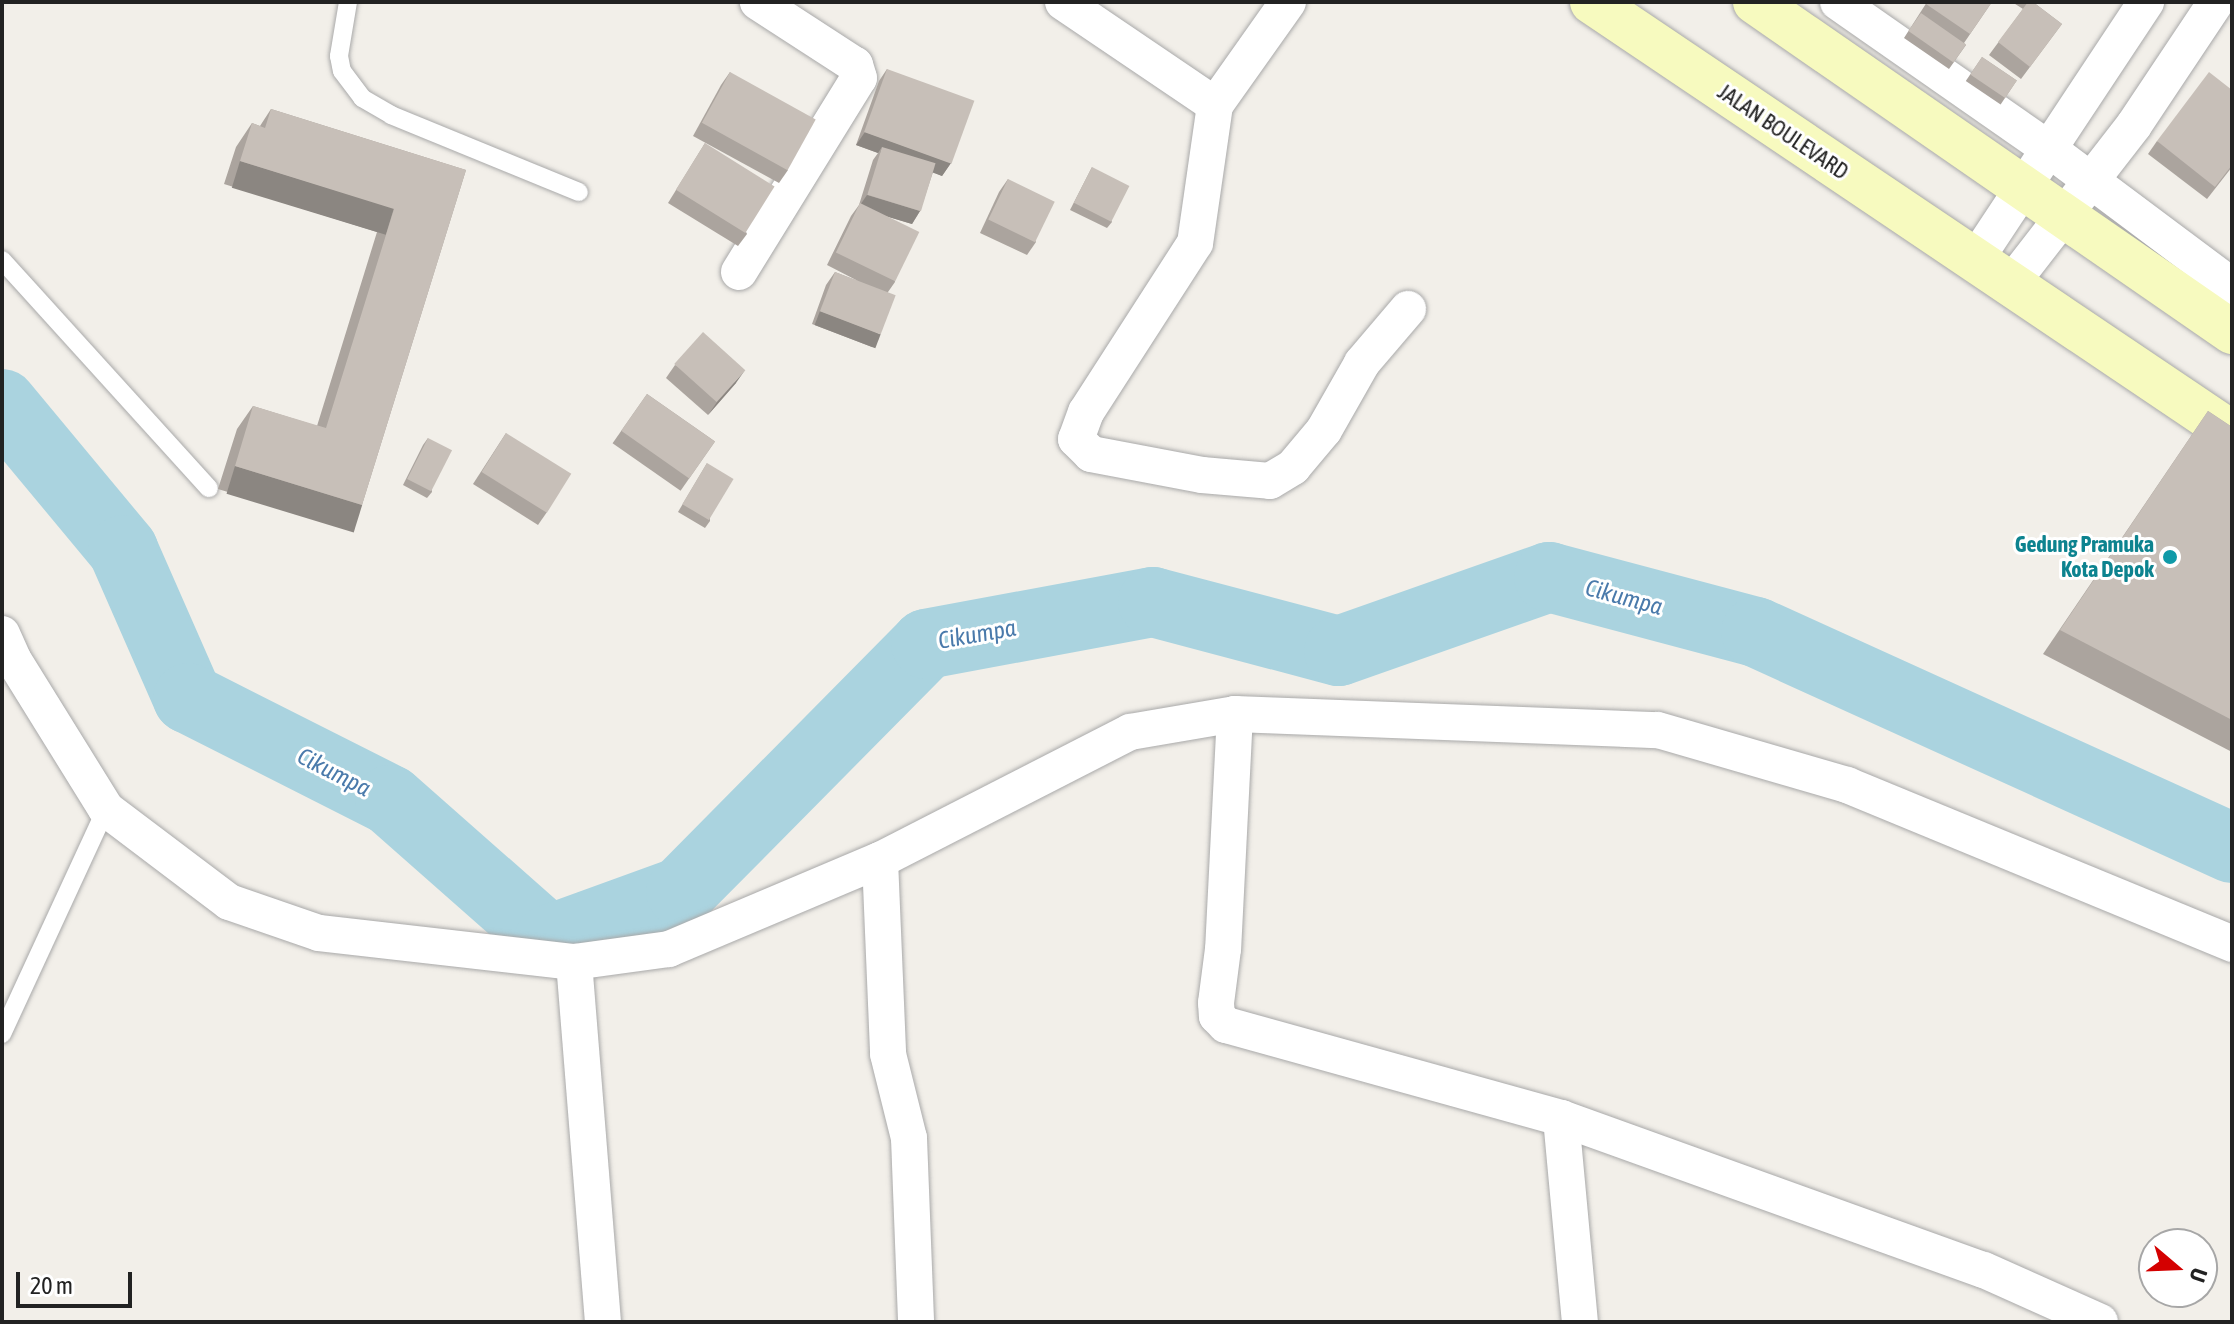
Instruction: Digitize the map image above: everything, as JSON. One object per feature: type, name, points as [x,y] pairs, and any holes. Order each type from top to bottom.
[{"type":"main road","name":"JALAN BOULEVARD","points":[[1592,2],[2232,433]]},
{"type":"main road","points":[[1755,2],[2024,187],[2076,198],[2232,332]]},
{"type":"street","points":[[739,272],[859,78],[855,65],[758,2]]},
{"type":"street","points":[[1063,2],[1215,105]]},
{"type":"street","points":[[1288,2],[1215,105],[1195,243],[1086,412],[1076,439],[1082,449],[1091,454],[1188,472],[1270,481],[1293,467],[1324,430],[1362,363],[1408,309]]},
{"type":"street","points":[[1974,262],[2146,2]]},
{"type":"street","points":[[2010,285],[2169,75],[2216,2]]},
{"type":"street","points":[[1856,7],[2050,150],[2076,198],[2232,286]]},
{"type":"street","points":[[2120,42],[2169,75]]},
{"type":"street","points":[[2,634],[13,659],[106,809],[229,902],[319,933],[574,962],[669,949],[880,860],[1130,732],[1235,714],[1658,730],[1847,785],[2232,944]]},
{"type":"street","points":[[1235,714],[1217,1016],[1226,1025],[1561,1118],[1984,1270],[2100,1322]]},
{"type":"street","points":[[880,860],[888,1054],[909,1138],[916,1322]]},
{"type":"street","points":[[574,962],[603,1322]]},
{"type":"street","points":[[1561,1118],[1580,1322]]},
{"type":"lane","points":[[348,2],[339,56],[342,71],[362,98],[391,115],[579,192]]},
{"type":"lane","points":[[2,260],[209,488]]},
{"type":"lane","points":[[2,1034],[106,809]]},
{"type":"building","points":[[1992,2],[1970,34],[1926,4]]},
{"type":"building","points":[[2028,2],[2033,2],[2062,24],[2030,67],[1998,42]]},
{"type":"building","points":[[1921,13],[1966,45],[1953,63],[1908,31]]},
{"type":"building","points":[[1982,57],[2017,80],[2005,98],[1970,74]]},
{"type":"building","points":[[887,69],[974,101],[951,164],[864,132]]},
{"type":"building","points":[[730,72],[816,120],[788,170],[702,123]]},
{"type":"building","points":[[2209,72],[2232,90],[2232,165],[2215,187],[2157,141]]},
{"type":"building","points":[[271,109],[466,170],[362,505],[235,466],[253,406],[326,428],[394,209],[240,161],[252,123],[265,128]]},
{"type":"building","points":[[705,143],[775,186],[745,233],[676,190]]},
{"type":"building","points":[[882,147],[936,163],[921,211],[867,195]]},
{"type":"building","points":[[1092,167],[1129,186],[1111,222],[1074,203]]},
{"type":"building","points":[[1008,179],[1055,202],[1035,242],[988,219]]},
{"type":"building","points":[[860,203],[919,232],[895,281],[836,252]]},
{"type":"building","points":[[835,272],[896,295],[881,335],[820,311]]},
{"type":"building","points":[[703,332],[745,370],[717,402],[674,364]]},
{"type":"building","points":[[647,394],[715,442],[689,478],[621,431]]},
{"type":"building","name":"Gedung Pramuka Kota Depok","points":[[2208,411],[2232,427],[2232,720],[2060,630]]},
{"type":"building","points":[[506,433],[571,474],[547,513],[482,472]]},
{"type":"building","points":[[428,438],[452,450],[431,491],[407,479]]},
{"type":"building","points":[[707,463],[734,479],[709,520],[682,504]]},
{"type":"waterway","name":"Cikumpa","points":[[2,404],[123,550],[188,698],[390,800],[549,940],[681,892],[926,644],[1153,602],[1339,651],[1549,577],[1756,632],[2232,848]]},
{"type":"place","name":"Gedung Pramuka Kota Depok","points":[[2170,557]]}]
